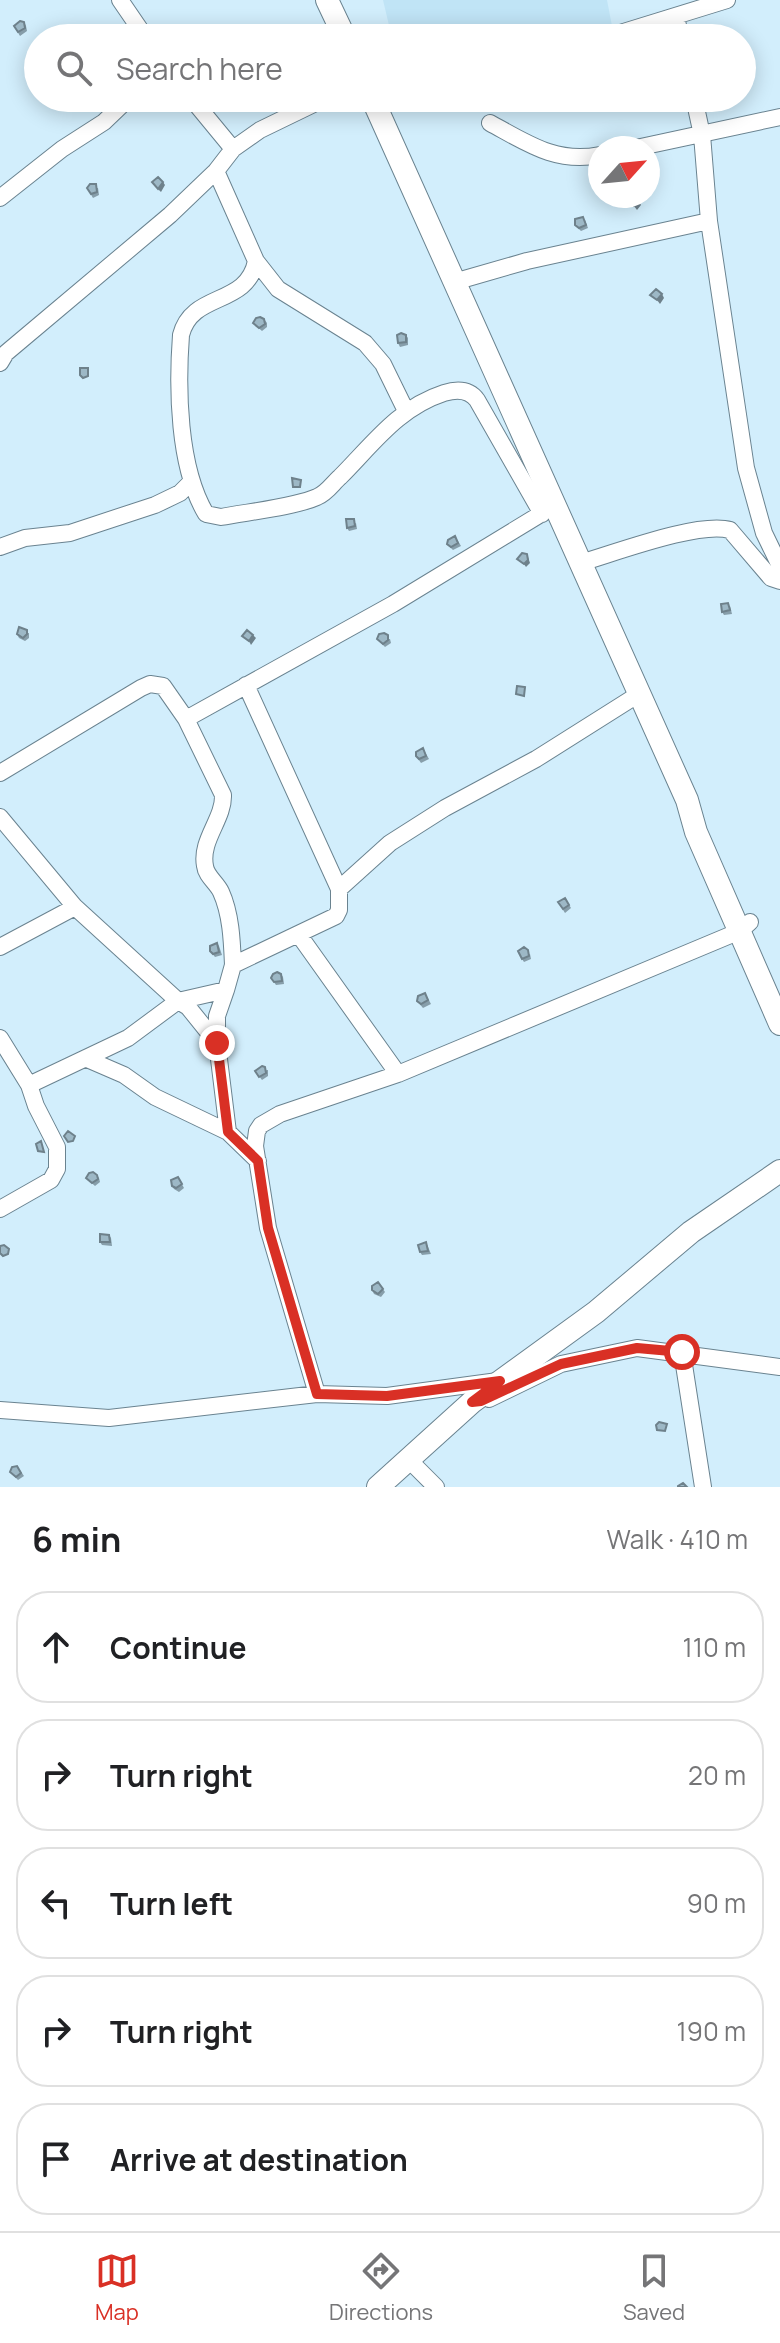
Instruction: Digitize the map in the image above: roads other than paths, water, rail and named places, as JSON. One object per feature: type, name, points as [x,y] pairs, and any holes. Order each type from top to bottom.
[{"type":"street","points":[[120,0],[136,24]]},
{"type":"street","points":[[327,0],[338,24]]},
{"type":"street","points":[[652,24],[727,0]]},
{"type":"street","points":[[676,17],[678,24]]},
{"type":"street","points":[[0,198],[114,112]]},
{"type":"street","points":[[203,112],[233,149]]},
{"type":"street","points":[[0,363],[6,353],[170,215],[216,171],[233,149],[260,130],[297,112]]},
{"type":"street","points":[[384,112],[548,510]]},
{"type":"street","points":[[697,112],[702,135],[709,221],[750,485],[764,533],[780,566]]},
{"type":"street","points":[[660,143],[780,117]]},
{"type":"street","points":[[490,123],[533,147],[564,158],[588,156]]},
{"type":"street","points":[[216,171],[256,261],[278,289],[365,343],[383,364],[406,411]]},
{"type":"street","points":[[454,282],[527,261],[709,221]]},
{"type":"street","points":[[256,261],[248,282],[195,310],[183,324],[179,409],[191,482],[202,507],[210,516],[221,517],[313,499],[323,494],[388,425],[406,411],[451,391],[472,394],[580,563],[687,800],[696,832],[780,988]]},
{"type":"street","points":[[0,547],[25,538],[70,533],[155,505],[180,493],[191,482]]},
{"type":"street","points":[[186,719],[393,604],[548,510]]},
{"type":"street","points":[[580,563],[696,531],[720,528],[730,530],[771,578],[780,581]]},
{"type":"street","points":[[0,773],[150,684],[163,686],[186,719],[223,795],[224,805],[213,827],[204,862],[221,892],[232,936],[233,965],[217,1016],[217,1043],[228,1132]]},
{"type":"street","points":[[233,965],[336,916],[339,910],[339,889],[246,685]]},
{"type":"street","points":[[339,889],[390,843],[476,790],[536,759],[639,694]]},
{"type":"street","points":[[0,817],[75,907],[188,1007],[217,1043]]},
{"type":"street","points":[[0,947],[75,907]]},
{"type":"street","points":[[745,926],[780,1024]]},
{"type":"street","points":[[317,1394],[268,1228],[257,1131],[280,1114],[398,1074],[745,926]]},
{"type":"street","points":[[299,935],[398,1074]]},
{"type":"street","points":[[29,1085],[128,1038],[178,1001],[226,990]]},
{"type":"street","points":[[0,1038],[29,1085],[57,1147],[57,1169],[51,1180],[0,1209]]},
{"type":"street","points":[[87,1059],[124,1075],[155,1097],[228,1132],[258,1161]]},
{"type":"street","points":[[378,1487],[472,1402],[596,1312],[691,1232],[780,1171]]},
{"type":"street","points":[[472,1402],[494,1396],[561,1364],[637,1348],[780,1367]]},
{"type":"street","points":[[682,1352],[703,1487]]},
{"type":"street","points":[[0,1410],[109,1418],[317,1394],[387,1396],[500,1381]]},
{"type":"street","points":[[408,1459],[436,1487]]}]
